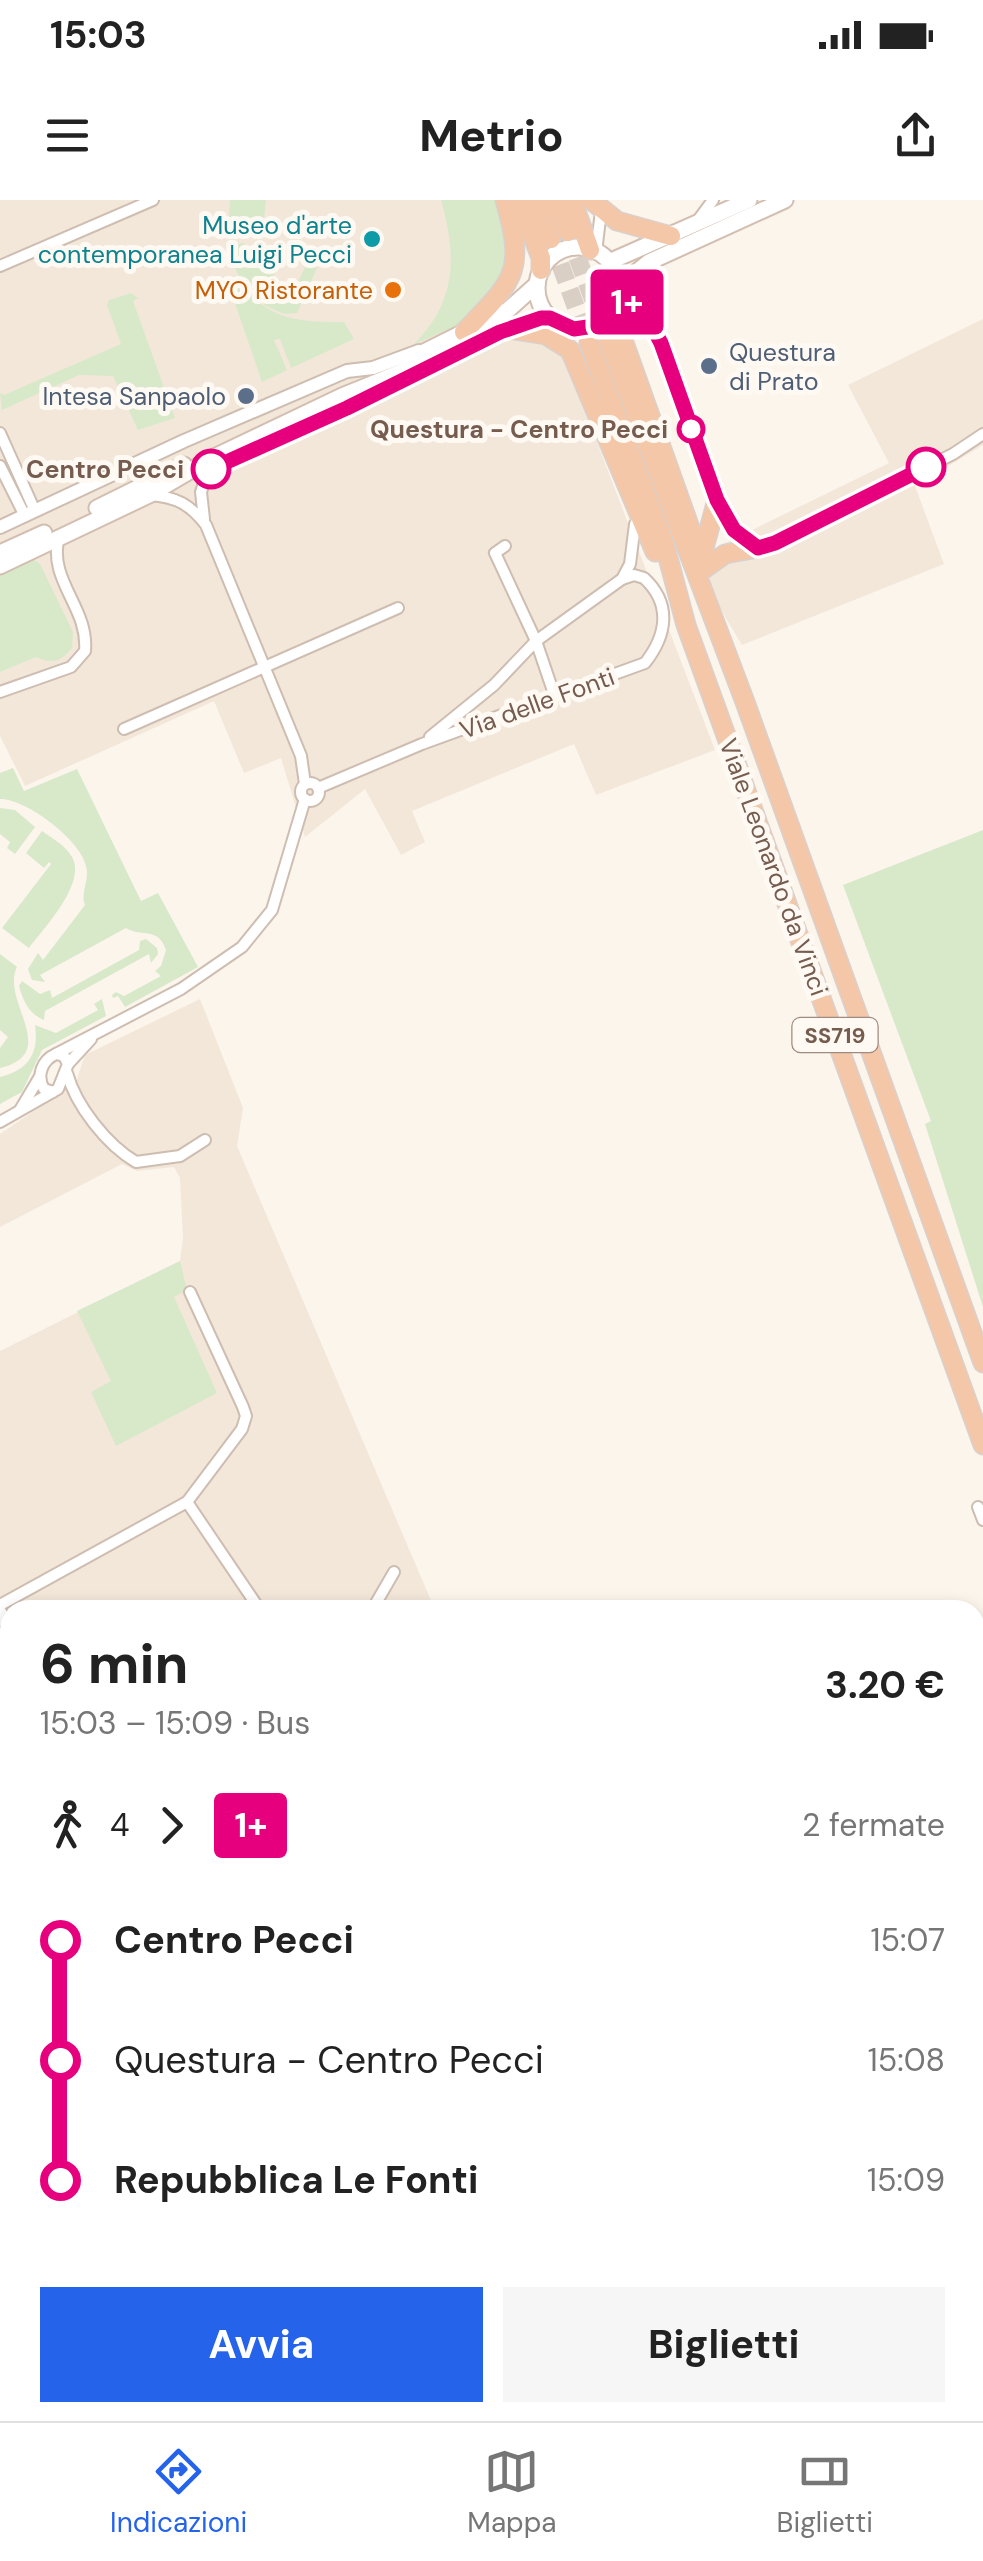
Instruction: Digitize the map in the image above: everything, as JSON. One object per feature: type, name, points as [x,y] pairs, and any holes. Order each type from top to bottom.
[{"type":"highway","points":[[457,335],[500,294],[514,270],[516,241],[505,200]]},
{"type":"highway","points":[[519,200],[541,258],[539,277]]},
{"type":"highway","points":[[538,200],[560,236],[556,200]]},
{"type":"highway","points":[[572,200],[598,254]]},
{"type":"highway","points":[[596,206],[626,225],[670,236]]},
{"type":"highway","points":[[618,294],[618,326],[703,564]]},
{"type":"highway","points":[[558,323],[686,625]]},
{"type":"highway","points":[[509,329],[555,340],[570,350],[578,367]]},
{"type":"highway","name":"Viale Leonardo da Vinci","points":[[983,1362],[704,591],[598,340],[686,625],[983,1445]]},
{"type":"highway","points":[[704,591],[703,564],[717,500]]},
{"type":"highway","points":[[703,564],[725,554],[758,548]]},
{"type":"main road","points":[[0,554],[218,444],[403,363],[516,305],[551,257],[564,249],[598,254],[670,236],[748,200]]},
{"type":"main road","points":[[0,566],[342,396],[509,329],[558,323],[580,329],[594,326],[605,318],[618,294],[649,262],[785,200]]},
{"type":"main road","points":[[598,254],[618,294]]},
{"type":"main road","points":[[539,277],[538,299],[558,323]]},
{"type":"street","points":[[0,266],[154,200]]},
{"type":"street","points":[[696,224],[713,200]]},
{"type":"street","points":[[596,206],[598,254]]},
{"type":"street","points":[[618,294],[646,315],[661,343],[717,500],[734,530],[758,548],[941,460],[983,434]]},
{"type":"street","points":[[0,528],[346,370],[373,368],[457,335]]},
{"type":"street","points":[[0,433],[30,514]]},
{"type":"street","points":[[20,1111],[46,1061],[212,971],[258,930],[272,910],[305,799],[301,793],[305,784],[302,756],[206,525],[200,492],[212,458]]},
{"type":"street","points":[[0,466],[30,514]]},
{"type":"street","points":[[149,495],[177,498],[206,525]]},
{"type":"street","points":[[422,744],[494,685],[536,641],[622,579],[630,564],[635,524],[642,518]]},
{"type":"street","points":[[0,692],[71,667],[85,651],[85,628],[55,564],[59,536]]},
{"type":"street","points":[[505,546],[495,553],[536,641],[556,696]]},
{"type":"street","points":[[30,552],[55,564]]},
{"type":"street","name":"Via delle Fonti","points":[[305,799],[316,798],[318,788],[422,744],[645,663],[657,648],[665,626],[661,601],[644,578],[634,575],[622,579]]},
{"type":"street","points":[[124,729],[398,608]]},
{"type":"street","points":[[305,784],[312,783],[318,788]]},
{"type":"street","points":[[0,1122],[54,1091],[95,1035]]},
{"type":"street","points":[[56,1054],[64,1056],[81,1102],[108,1140],[136,1162],[180,1156],[205,1140]]},
{"type":"street","points":[[40,1076],[44,1089],[81,1102]]},
{"type":"street","points":[[34,1600],[187,1502],[242,1430],[246,1416],[190,1292]]},
{"type":"street","points":[[187,1502],[253,1600]]},
{"type":"street","points":[[978,1507],[983,1520]]},
{"type":"street","points":[[378,1600],[394,1572]]},
{"type":"shaded area","points":[[0,200],[492,200],[498,282],[509,329],[542,341],[564,356],[715,750],[596,795],[574,744],[412,811],[425,842],[401,855],[365,789],[305,837],[281,758],[244,773],[214,701],[25,786],[0,736]]},
{"type":"shaded area","points":[[983,319],[983,445],[915,486],[944,564],[742,645],[712,595],[707,552],[889,463],[848,385]]},
{"type":"shaded area","points":[[200,999],[243,1108],[237,1146],[431,1600],[0,1600],[0,1351],[180,1261],[180,1178],[174,1167],[137,1171],[122,1164],[0,1227],[0,1134],[76,1082],[85,1055]]},
{"type":"green space","points":[[230,200],[266,200],[264,220],[228,233]]},
{"type":"green space","points":[[441,200],[499,200],[510,271],[473,318],[413,345],[438,312],[450,277],[450,240]]},
{"type":"green space","points":[[242,243],[270,257],[281,258],[262,303],[240,278],[227,248]]},
{"type":"green space","points":[[307,263],[317,268],[297,313],[284,314],[264,305],[270,292],[282,296],[290,279],[298,282]]},
{"type":"green space","points":[[235,276],[270,309],[295,319],[344,322],[354,339],[291,368],[280,339],[274,340],[287,370],[262,382],[227,280]]},
{"type":"green space","points":[[131,293],[138,298],[133,301],[175,418],[138,430],[113,376],[79,375],[2,410],[0,393],[4,395],[121,344],[107,305],[109,300]]},
{"type":"green space","points":[[34,560],[40,564],[73,632],[72,648],[56,660],[36,657],[0,672],[0,574]]},
{"type":"green space","points":[[13,768],[24,791],[77,769],[141,901],[158,893],[198,967],[125,1007],[118,996],[112,995],[116,992],[124,996],[161,976],[155,971],[166,950],[154,935],[126,928],[40,975],[45,982],[32,980],[28,969],[38,953],[43,960],[85,905],[87,871],[74,844],[51,822],[24,806],[0,799],[0,773]]},
{"type":"green space","points":[[0,808],[15,810],[35,827],[15,854],[7,848],[10,842],[0,834]]},
{"type":"green space","points":[[983,830],[983,1307],[925,1124],[931,1121],[843,885]]},
{"type":"green space","points":[[42,831],[72,857],[74,879],[62,905],[29,948],[2,928],[51,864],[44,868],[26,853]]},
{"type":"green space","points":[[146,939],[157,948],[158,954],[151,963],[149,954],[45,1011],[44,1020],[25,1002],[19,986],[22,981],[40,994],[50,990],[52,998],[139,950],[140,941]]},
{"type":"green space","points":[[0,954],[17,967],[16,995],[28,1038],[26,1051],[18,1061],[0,1068],[0,1048],[8,1037],[0,1030]]},
{"type":"green space","points":[[102,999],[106,1016],[42,1050],[22,1092],[0,1104],[0,1077],[18,1070],[30,1059],[35,1025],[56,1033],[98,1010],[94,1004]]},
{"type":"green space","points":[[180,1261],[187,1290],[174,1297],[217,1393],[116,1446],[91,1392],[111,1381],[77,1311]]},
{"type":"tunnel","points":[[568,232],[607,337]]},
{"type":"tunnel","points":[[551,239],[589,343]]},
{"type":"bus line","name":"1+","points":[[211,469],[347,408],[500,332],[541,318],[550,318],[566,328],[594,326],[611,311],[618,294],[646,315],[661,343],[717,500],[734,530],[758,548],[926,467]]},
{"type":"place","name":"Museo d'arte contemporanea Luigi Pecci","points":[[372,239]]},
{"type":"place","name":"MYO Ristorante","points":[[393,290]]},
{"type":"place","name":"Questura di Prato","points":[[709,366]]},
{"type":"place","name":"Intesa Sanpaolo","points":[[246,396]]},
{"type":"place","name":"Questura - Centro Pecci","points":[[691,429]]},
{"type":"place","name":"Centro Pecci","points":[[211,469]]}]
